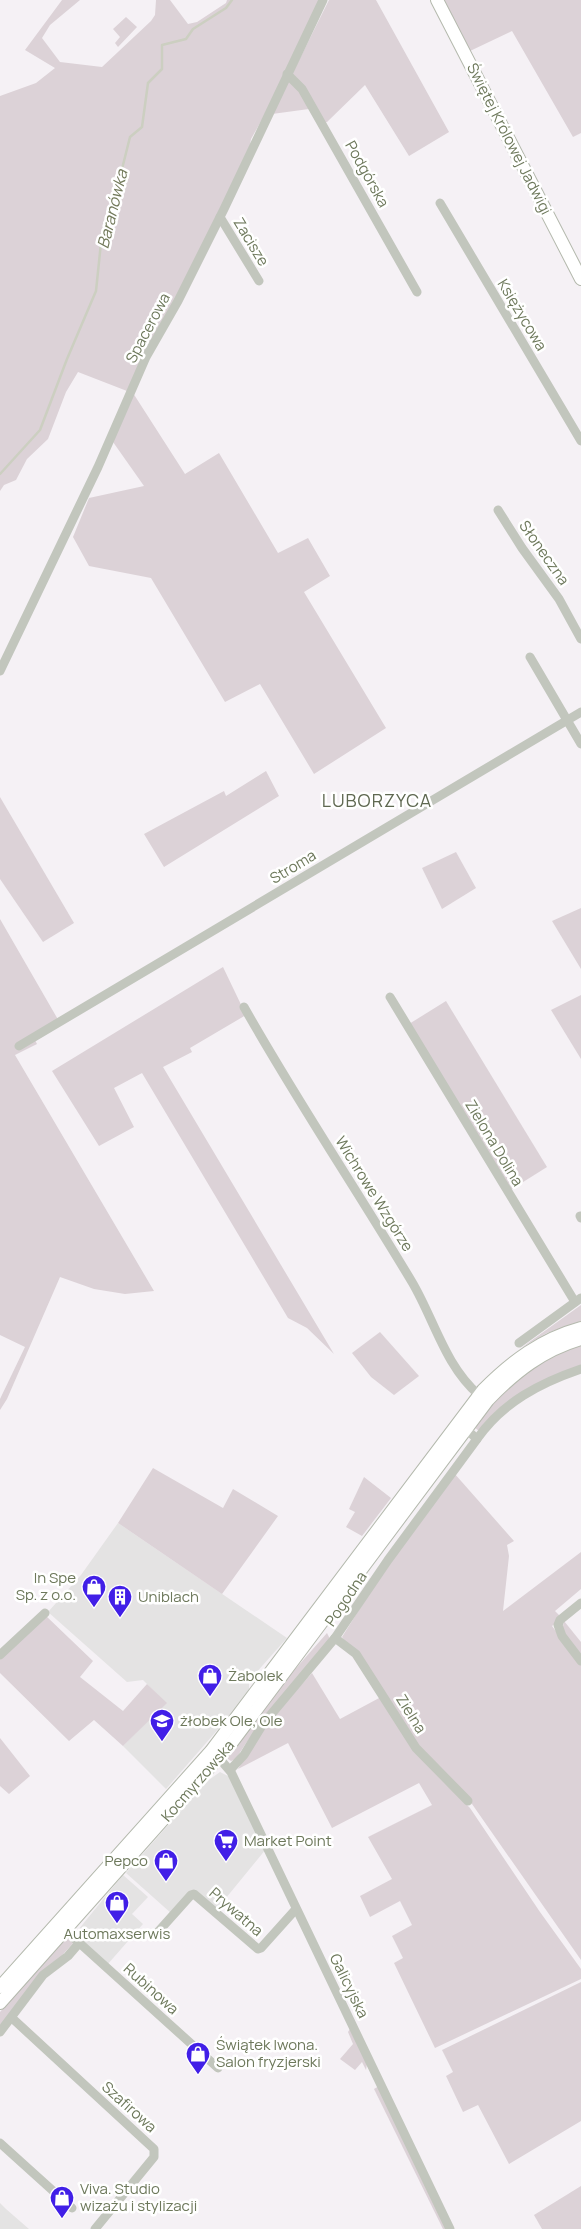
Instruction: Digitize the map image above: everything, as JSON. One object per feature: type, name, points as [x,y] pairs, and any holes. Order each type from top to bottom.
[{"type":"main road","name":"Świętej Królowej Jadwigi","points":[[437,0],[579,273]]},
{"type":"main road","points":[[392,1519],[479,1395],[505,1367],[529,1350],[546,1341],[581,1328]]},
{"type":"main road","points":[[392,1519],[488,1400],[520,1370],[548,1352],[581,1339]]},
{"type":"main road","name":"Kocmyrzowska","points":[[0,2003],[219,1758],[392,1519]]},
{"type":"main road","name":"Kocmyrzowska","points":[[0,1987],[210,1751],[392,1519]]},
{"type":"street","name":"Spacerowa","points":[[0,671],[98,467],[146,357],[178,301],[220,217],[324,0]]},
{"type":"street","name":"Podgórska","points":[[288,74],[302,89],[417,292]]},
{"type":"street","name":"Księżycowa","points":[[440,204],[581,442]]},
{"type":"street","name":"Zacisze","points":[[220,217],[259,281]]},
{"type":"street","name":"Słoneczna","points":[[498,510],[522,548],[559,599],[581,639]]},
{"type":"street","points":[[530,657],[581,744]]},
{"type":"street","name":"Stroma","points":[[19,1046],[581,712]]},
{"type":"street","name":"Zielona Dolina","points":[[390,997],[578,1300]]},
{"type":"street","name":"Wichrowe Wzgórze","points":[[244,1007],[415,1288],[450,1360],[470,1387],[479,1395]]},
{"type":"street","points":[[519,1342],[578,1300]]},
{"type":"street","name":"Pogodna","points":[[230,1770],[244,1755],[264,1724],[335,1638],[388,1560],[490,1422],[517,1399],[551,1380],[581,1369]]},
{"type":"street","points":[[466,1429],[478,1438]]},
{"type":"street","points":[[581,1603],[560,1620],[558,1625],[562,1636],[581,1661]]},
{"type":"street","points":[[0,1655],[45,1613]]},
{"type":"street","name":"Zielna","points":[[335,1638],[356,1654],[416,1748],[468,1801]]},
{"type":"street","name":"Galicyjska","points":[[219,1758],[230,1770],[450,2229]]},
{"type":"street","name":"Prywatna","points":[[157,1933],[194,1894],[258,1949],[261,1948],[296,1908]]},
{"type":"street","name":"Rubinowa","points":[[65,1930],[218,2068]]},
{"type":"street","points":[[0,2032],[44,1975],[68,1956],[80,1942]]},
{"type":"street","name":"Szafirowa","points":[[12,2018],[154,2149],[154,2157],[95,2229]]},
{"type":"street","points":[[0,2143],[72,2208]]},
{"type":"shaded area","points":[[62,0],[80,0],[50,25],[42,38],[60,62],[102,67],[151,21],[155,15],[156,0],[170,0],[188,24],[197,22],[226,3],[227,0],[321,0],[270,105],[251,139],[250,145],[200,252],[127,391],[78,372],[66,392],[48,439],[27,459],[16,480],[4,485],[0,491],[0,96],[36,83],[55,68],[25,50]]},
{"type":"shaded area","points":[[329,0],[376,0],[449,132],[409,156],[365,85],[327,122],[319,124],[309,109],[272,114]]},
{"type":"shaded area","points":[[442,0],[581,0],[581,133],[573,137],[512,31],[470,51]]},
{"type":"shaded area","points":[[126,17],[137,27],[118,47],[115,43],[120,37],[113,29]]},
{"type":"shaded area","points":[[133,393],[185,474],[219,453],[278,553],[308,538],[330,576],[304,592],[386,728],[314,774],[260,684],[225,702],[151,578],[89,566],[73,537],[89,498],[144,486],[113,442]]},
{"type":"shaded area","points":[[266,771],[279,796],[164,867],[144,834],[224,791],[226,796]]},
{"type":"shaded area","points":[[0,797],[74,923],[43,942],[0,879]]},
{"type":"shaded area","points":[[456,852],[476,888],[442,909],[422,868]]},
{"type":"shaded area","points":[[581,908],[581,969],[552,921]]},
{"type":"shaded area","points":[[0,919],[60,1023],[34,1038],[37,1044],[15,1055],[154,1291],[125,1294],[94,1289],[60,1277],[7,1399],[0,1410],[0,1399],[25,1347],[0,1335]]},
{"type":"shaded area","points":[[223,967],[246,1015],[190,1048],[192,1052],[163,1067],[334,1354],[307,1328],[288,1318],[142,1073],[114,1088],[134,1127],[99,1146],[52,1071]]},
{"type":"shaded area","points":[[581,995],[581,1059],[551,1010]]},
{"type":"shaded area","points":[[446,1001],[547,1167],[507,1192],[409,1024]]},
{"type":"shaded area","points":[[581,1305],[581,1321],[547,1333],[521,1348]]},
{"type":"shaded area","points":[[380,1332],[419,1376],[394,1395],[371,1377],[352,1353]]},
{"type":"shaded area","points":[[581,1344],[581,1368],[551,1378],[480,1432],[473,1426],[497,1399],[534,1368],[563,1351]]},
{"type":"shaded area","points":[[153,1468],[223,1508],[233,1489],[278,1516],[222,1594],[118,1523]]},
{"type":"shaded area","points":[[454,1473],[514,1541],[507,1545],[509,1556],[503,1611],[581,1552],[581,1589],[555,1611],[562,1618],[552,1626],[581,1665],[581,1960],[472,1804],[418,1747],[342,1637],[389,1562]]},
{"type":"shaded area","points":[[364,1477],[391,1498],[362,1536],[346,1527],[355,1512],[349,1509]]},
{"type":"shaded area","points":[[118,1523],[287,1638],[255,1674],[249,1683],[249,1690],[233,1712],[166,1789],[123,1746],[166,1703],[143,1680],[127,1682],[48,1612],[81,1575]]},
{"type":"shaded area","points":[[45,1615],[93,1661],[80,1677],[123,1711],[147,1684],[167,1703],[123,1746],[94,1720],[69,1741],[0,1673],[0,1659]]},
{"type":"shaded area","points":[[564,1621],[581,1642],[581,1657],[562,1631]]},
{"type":"shaded area","points":[[327,1633],[331,1641],[269,1713],[236,1759],[231,1761],[228,1759],[227,1755],[290,1675]]},
{"type":"shaded area","points":[[312,1673],[340,1719],[381,1697],[435,1773],[470,1808],[581,1969],[581,1979],[435,2048],[394,1963],[403,1958],[392,1936],[412,1925],[400,1901],[370,1917],[360,1896],[392,1879],[368,1837],[432,1805],[419,1783],[332,1828],[288,1743],[238,1769],[264,1726]]},
{"type":"shaded area","points":[[0,1738],[30,1776],[9,1794],[0,1786]]},
{"type":"shaded area","points":[[220,1772],[230,1777],[266,1849],[217,1909],[195,1889],[172,1914],[126,1873],[206,1782]]},
{"type":"shaded area","points":[[123,1875],[148,1897],[132,1914],[143,1924],[107,1965],[74,1935]]},
{"type":"shaded area","points":[[65,1938],[74,1942],[0,2025],[0,2012]]},
{"type":"shaded area","points":[[581,1982],[581,2121],[509,2164],[478,2105],[463,2112],[446,2076],[453,2072],[442,2050]]},
{"type":"shaded area","points":[[350,2029],[367,2064],[366,2070],[362,2062],[355,2070],[340,2059],[353,2044],[348,2032]]},
{"type":"shaded area","points":[[379,2086],[447,2229],[443,2229],[374,2089]]},
{"type":"shaded area","points":[[581,2186],[581,2229],[542,2229],[534,2215]]},
{"type":"shaded area","points":[[0,2203],[6,2209],[29,2229],[0,2229]]},
{"type":"waterway","name":"Baranówka","points":[[0,474],[40,430],[96,291],[102,233],[107,229],[130,137],[142,127],[148,83],[162,69],[162,45],[186,39],[193,29],[226,8],[232,0]]},
{"type":"place","name":"In Spe Sp. z o.o.","points":[[94,1608]]},
{"type":"place","name":"Uniblach","points":[[120,1618]]},
{"type":"place","name":"Żabolek","points":[[210,1697]]},
{"type":"place","name":"żłobek Ole, Ole","points":[[162,1742]]},
{"type":"place","name":"Market Point","points":[[226,1862]]},
{"type":"place","name":"Pepco","points":[[166,1882]]},
{"type":"place","name":"Automaxserwis","points":[[117,1924]]},
{"type":"place","name":"Świątek Iwona. Salon fryzjerski","points":[[198,2075]]},
{"type":"place","name":"Viva. Studio wizażu i stylizacji","points":[[62,2219]]},
{"type":"district","name":"LUBORZYCA","points":[[377,801]]}]
